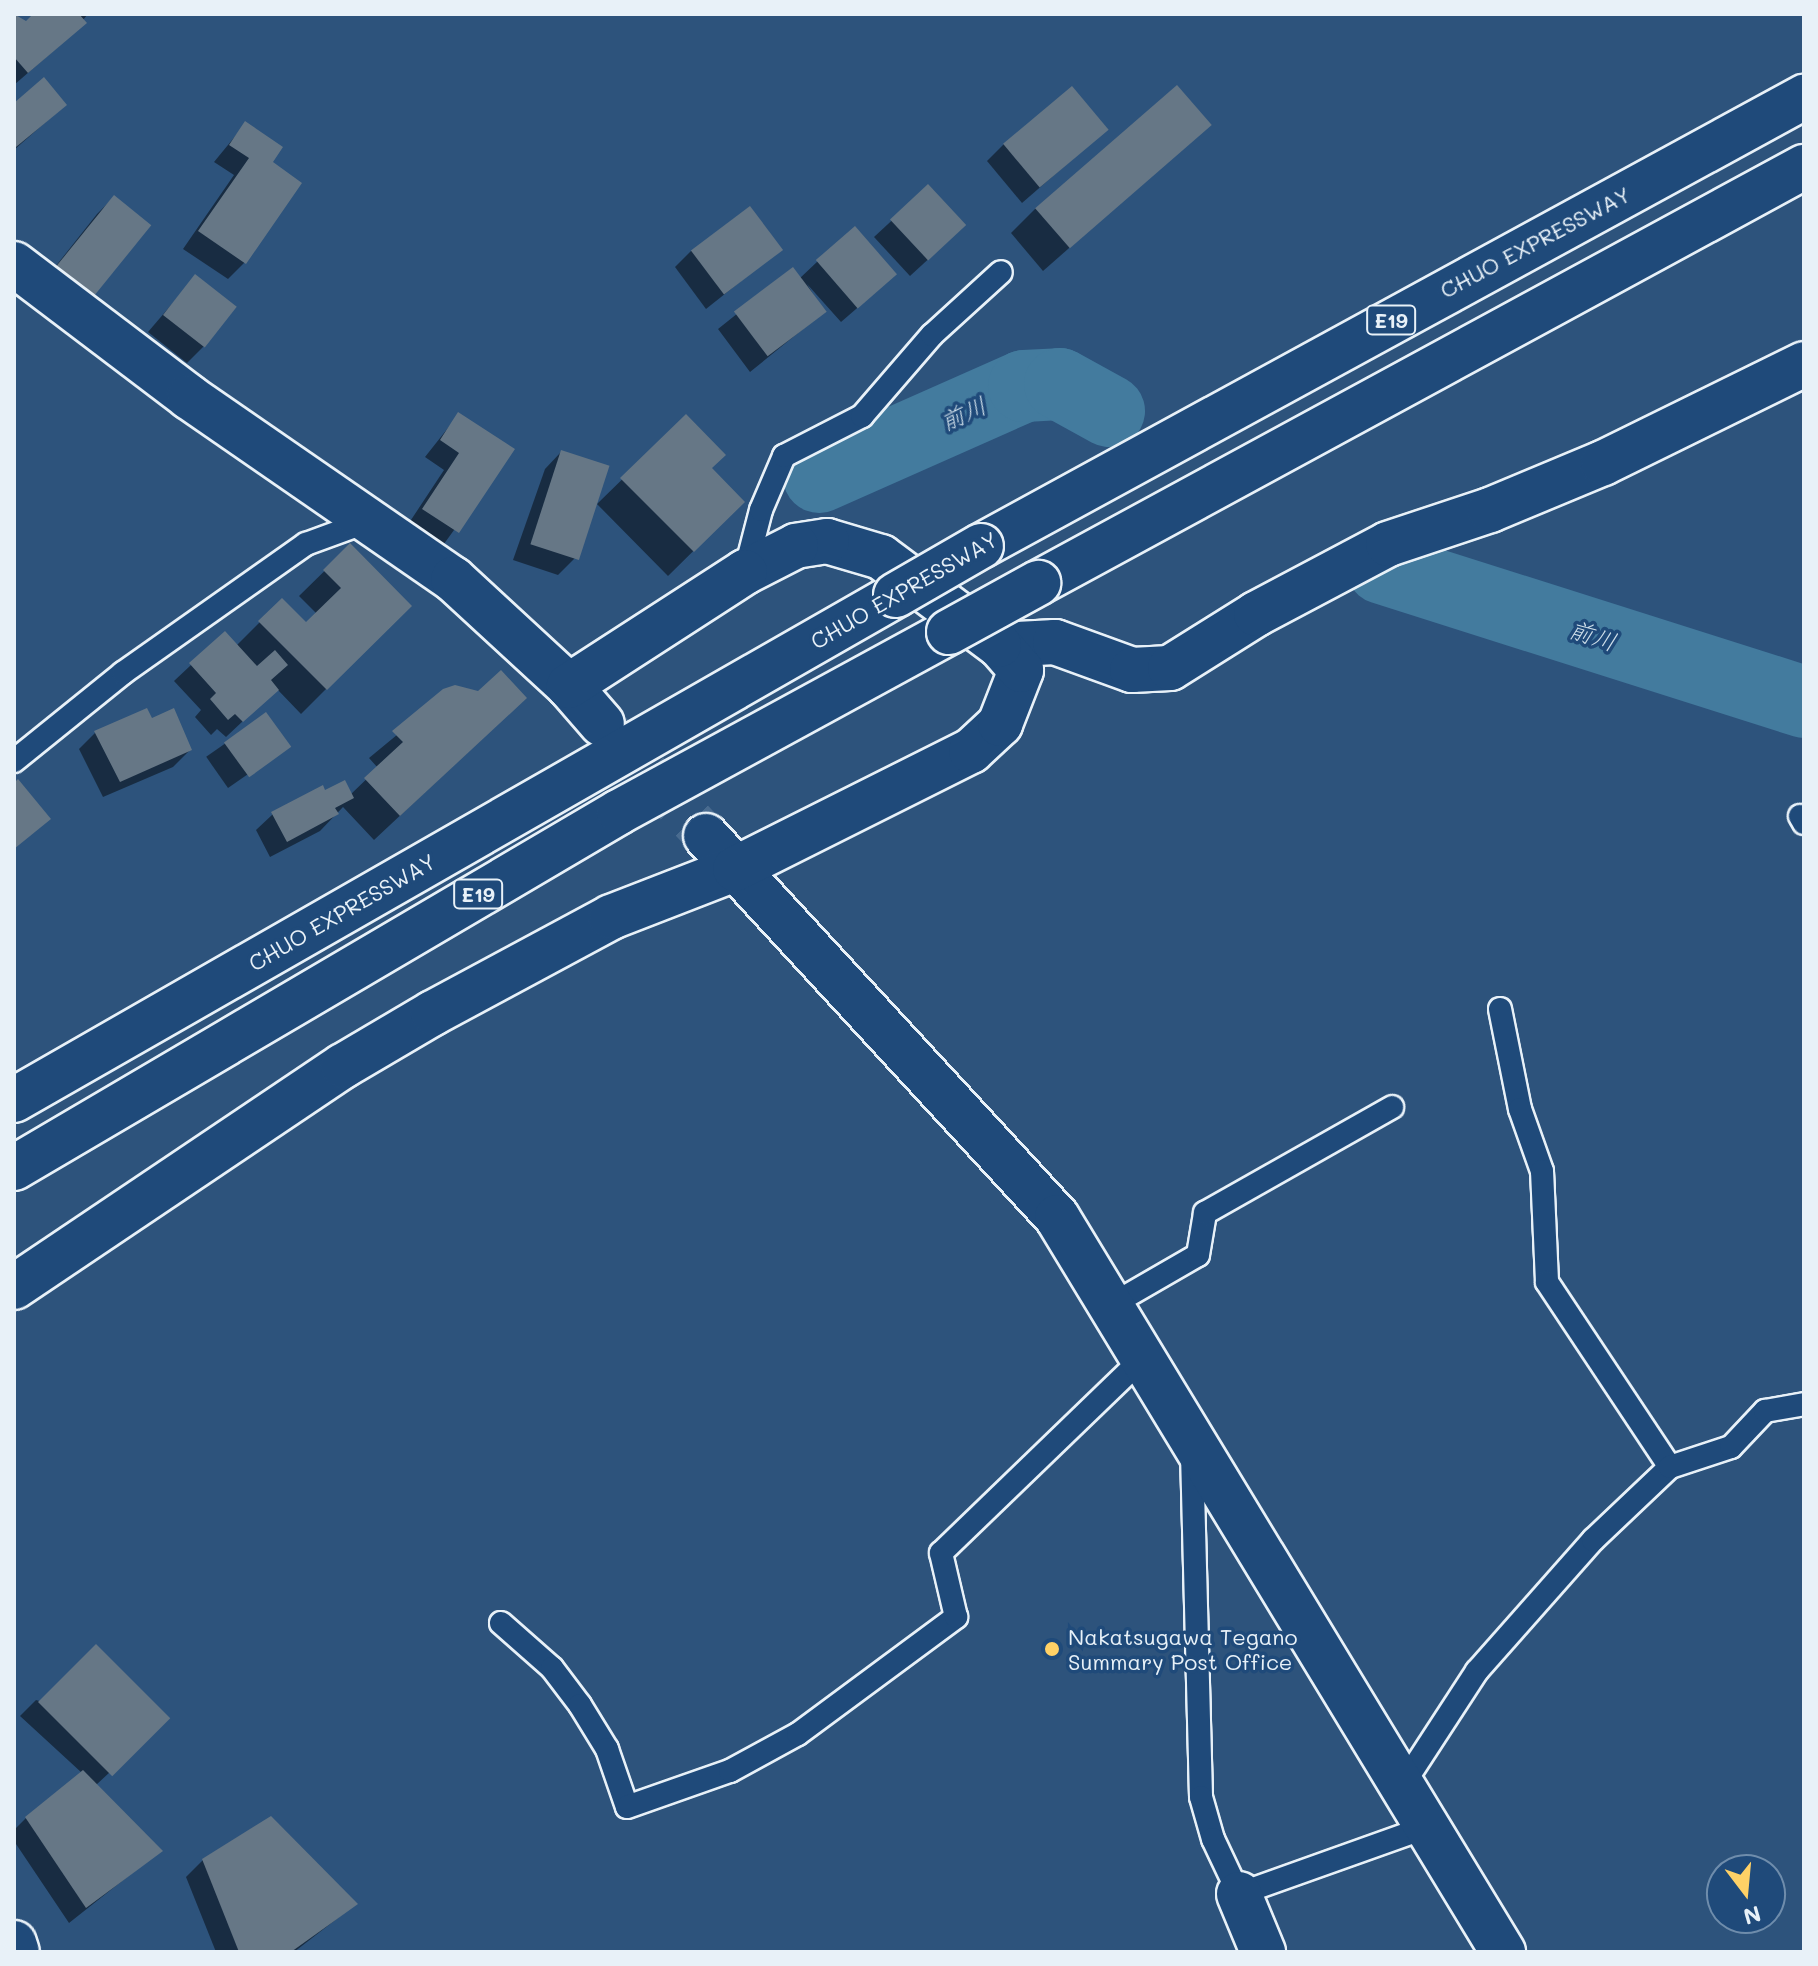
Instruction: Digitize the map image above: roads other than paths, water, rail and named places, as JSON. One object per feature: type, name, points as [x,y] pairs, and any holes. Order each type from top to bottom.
[{"type":"main road","name":"CHUO EXPRESSWAY","points":[[14,1100],[981,546],[1804,97]]},
{"type":"main road","name":"E19","points":[[14,1168],[619,812],[1804,167]]},
{"type":"main road","points":[[14,264],[189,397],[453,579],[569,686],[602,724]]},
{"type":"main road","points":[[999,645],[1055,642],[1132,670],[1170,668],[1256,614],[1388,544],[1490,510],[1603,463],[1804,364]]},
{"type":"main road","points":[[14,1287],[343,1066],[433,1013],[611,917],[735,869],[971,751],[1000,724],[1016,694],[1021,670],[999,645],[881,557],[849,544],[827,541],[796,546],[745,572],[569,686]]},
{"type":"main road","points":[[706,836],[1057,1217],[1113,1304],[1192,1444],[1503,1952]]},
{"type":"main road","points":[[1239,1894],[1263,1952]]},
{"type":"main road","points":[[14,1943],[17,1952]]},
{"type":"lane","points":[[745,572],[761,510],[784,456],[862,416],[932,335],[1001,272]]},
{"type":"lane","points":[[14,761],[123,673],[306,544],[369,521]]},
{"type":"lane","points":[[1500,1009],[1520,1109],[1542,1171],[1547,1282],[1670,1467]]},
{"type":"lane","points":[[1113,1304],[1198,1255],[1205,1213],[1392,1107]]},
{"type":"lane","points":[[501,1623],[552,1668],[580,1705],[607,1749],[627,1807],[730,1771],[798,1734],[956,1617],[941,1553],[1144,1357]]},
{"type":"lane","points":[[1402,1786],[1477,1671],[1593,1540],[1670,1467],[1731,1447],[1765,1411],[1804,1404]]},
{"type":"lane","points":[[1192,1444],[1201,1797],[1213,1839],[1239,1894],[1427,1827]]},
{"type":"waterway","name":"前川","points":[[819,477],[1024,386],[1060,384],[1109,411]]},
{"type":"waterway","name":"前川","points":[[1382,568],[1804,702]]},
{"type":"tunnel","points":[[602,724],[706,836]]},
{"type":"place","name":"Nakatsugawa Tegano Summary Post Office","points":[[1052,1649]]}]
